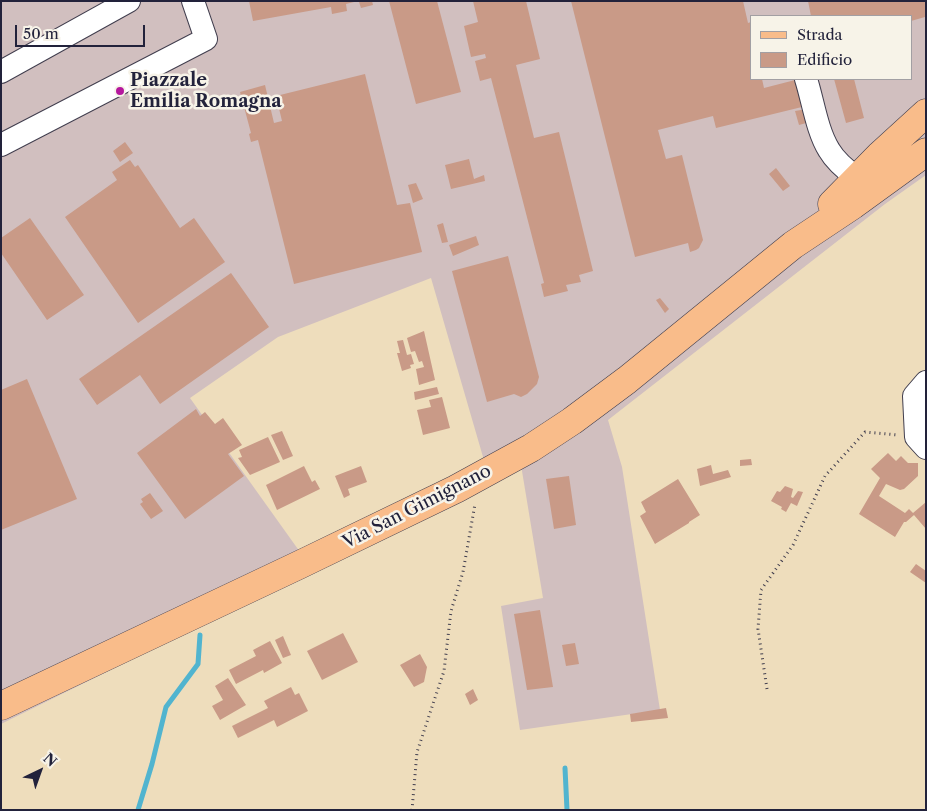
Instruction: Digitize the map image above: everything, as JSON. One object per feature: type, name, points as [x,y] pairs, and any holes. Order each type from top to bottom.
[{"type":"main road","name":"Via San Gimignano","points":[[793,245],[857,178],[926,113]]},
{"type":"main road","name":"Via San Gimignano","points":[[1,706],[299,565],[480,476],[542,441],[595,404],[684,335],[793,245],[853,205],[926,152]]},
{"type":"street","points":[[1,72],[129,1]]},
{"type":"street","points":[[1,146],[206,39],[193,1]]},
{"type":"street","points":[[806,80],[822,135],[829,150],[842,166],[857,178]]},
{"type":"street","points":[[921,443],[914,396],[926,382]]},
{"type":"path","points":[[767,689],[758,629],[761,590],[793,545],[825,476],[864,432],[921,443]]},
{"type":"path","points":[[412,810],[417,752],[444,670],[451,611],[463,572],[480,476]]},
{"type":"shaded area","points":[[1,1],[926,1],[926,175],[885,204],[608,420],[622,467],[660,710],[520,730],[501,606],[543,598],[521,465],[490,481],[431,278],[278,337],[190,398],[315,573],[1,724]]},
{"type":"building","points":[[249,1],[354,2],[346,4],[347,11],[332,14],[331,7],[253,21]]},
{"type":"building","points":[[372,1],[373,5],[361,8],[359,2]]},
{"type":"building","points":[[389,1],[437,1],[461,92],[416,104]]},
{"type":"building","points":[[473,1],[526,1],[540,59],[516,65],[534,138],[559,132],[593,271],[579,275],[581,282],[566,285],[568,291],[544,297],[541,284],[544,283],[491,78],[480,81],[475,61],[486,58],[485,54],[471,57],[464,26],[478,22]]},
{"type":"building","points":[[571,1],[743,1],[748,23],[750,22],[750,80],[762,80],[764,88],[799,80],[806,106],[716,128],[713,116],[658,130],[666,159],[682,155],[703,240],[699,248],[690,252],[688,243],[635,257]]},
{"type":"building","points":[[808,1],[926,1],[925,17],[912,21],[912,15],[811,15]]},
{"type":"building","points":[[365,74],[397,205],[410,203],[422,252],[294,284],[258,140],[251,142],[249,134],[251,133],[240,92],[265,85],[274,123],[282,121],[276,96]]},
{"type":"building","points":[[834,80],[854,80],[864,118],[846,123]]},
{"type":"building","points":[[807,109],[810,122],[799,125],[795,111]]},
{"type":"building","points":[[125,142],[133,153],[120,162],[113,151]]},
{"type":"building","points":[[469,159],[474,179],[484,175],[485,181],[451,189],[445,165]]},
{"type":"building","points":[[130,160],[135,167],[138,165],[180,228],[194,218],[225,262],[138,323],[65,217],[117,180],[112,172]]},
{"type":"building","points":[[776,168],[790,186],[783,191],[769,174]]},
{"type":"building","points":[[416,183],[423,199],[413,203],[408,185]]},
{"type":"building","points":[[30,218],[84,295],[47,320],[1,253],[1,238]]},
{"type":"building","points":[[443,223],[448,242],[442,243],[437,225]]},
{"type":"building","points":[[476,236],[479,245],[453,256],[449,245]]},
{"type":"building","points":[[508,256],[539,377],[537,384],[521,397],[514,394],[487,402],[452,271]]},
{"type":"building","points":[[231,273],[269,327],[160,404],[140,375],[97,405],[79,379]]},
{"type":"building","points":[[660,298],[669,309],[665,313],[656,300]]},
{"type":"building","points":[[424,331],[435,380],[419,385],[416,369],[424,367],[422,361],[419,362],[415,351],[411,352],[407,338]]},
{"type":"building","points":[[403,340],[407,355],[411,354],[414,364],[410,365],[411,368],[402,371],[397,353],[400,353],[397,341]]},
{"type":"building","points":[[27,379],[77,499],[1,530],[1,390]]},
{"type":"building","points":[[437,387],[439,394],[415,400],[414,392]]},
{"type":"building","points":[[442,397],[450,428],[423,435],[417,410],[431,407],[429,400]]},
{"type":"building","points":[[196,409],[200,416],[205,412],[215,424],[223,418],[242,445],[228,454],[244,476],[185,519],[137,453]]},
{"type":"building","points":[[282,431],[293,456],[283,460],[271,435]]},
{"type":"building","points":[[268,437],[280,462],[250,475],[238,458],[242,457],[239,450]]},
{"type":"building","points":[[888,453],[896,461],[901,456],[908,463],[918,463],[918,476],[904,489],[900,490],[886,484],[879,496],[905,513],[909,509],[913,513],[926,502],[926,529],[914,515],[904,522],[895,537],[859,514],[880,478],[871,469]]},
{"type":"building","points":[[751,459],[752,465],[740,466],[740,460]]},
{"type":"building","points":[[711,465],[713,474],[728,470],[731,477],[700,486],[697,469]]},
{"type":"building","points":[[304,466],[312,482],[315,480],[320,489],[277,510],[266,485]]},
{"type":"building","points":[[361,466],[367,482],[348,489],[350,495],[344,498],[335,476]]},
{"type":"building","points":[[569,476],[576,525],[554,529],[546,479]]},
{"type":"building","points":[[678,479],[700,515],[655,544],[640,516],[646,512],[641,502]]},
{"type":"building","points":[[785,486],[793,489],[791,497],[793,498],[798,491],[803,492],[797,506],[791,503],[786,512],[781,509],[782,507],[771,501],[777,491],[780,492]]},
{"type":"building","points":[[150,493],[163,511],[151,519],[140,504],[143,502],[141,499]]},
{"type":"building","points":[[916,564],[926,571],[926,583],[910,572]]},
{"type":"building","points":[[540,610],[553,687],[527,690],[514,614]]},
{"type":"building","points":[[343,633],[358,662],[322,680],[307,651]]},
{"type":"building","points":[[283,636],[291,655],[283,658],[275,640]]},
{"type":"building","points":[[270,641],[282,663],[264,673],[263,670],[236,684],[229,670],[256,656],[253,650]]},
{"type":"building","points":[[575,643],[579,664],[566,666],[562,645]]},
{"type":"building","points":[[420,654],[427,667],[424,682],[414,687],[400,665]]},
{"type":"building","points":[[228,678],[246,705],[220,720],[212,706],[223,700],[215,686]]},
{"type":"building","points":[[291,687],[295,695],[299,693],[308,711],[277,727],[274,720],[238,738],[232,726],[268,708],[264,701]]},
{"type":"building","points":[[473,689],[478,700],[470,705],[465,694]]},
{"type":"building","points":[[666,708],[668,718],[631,722],[630,714]]},
{"type":"waterway","points":[[138,810],[166,707],[198,664],[200,635]]},
{"type":"waterway","points":[[565,768],[567,810]]},
{"type":"place","name":"Piazzale Emilia Romagna","points":[[120,91]]}]
